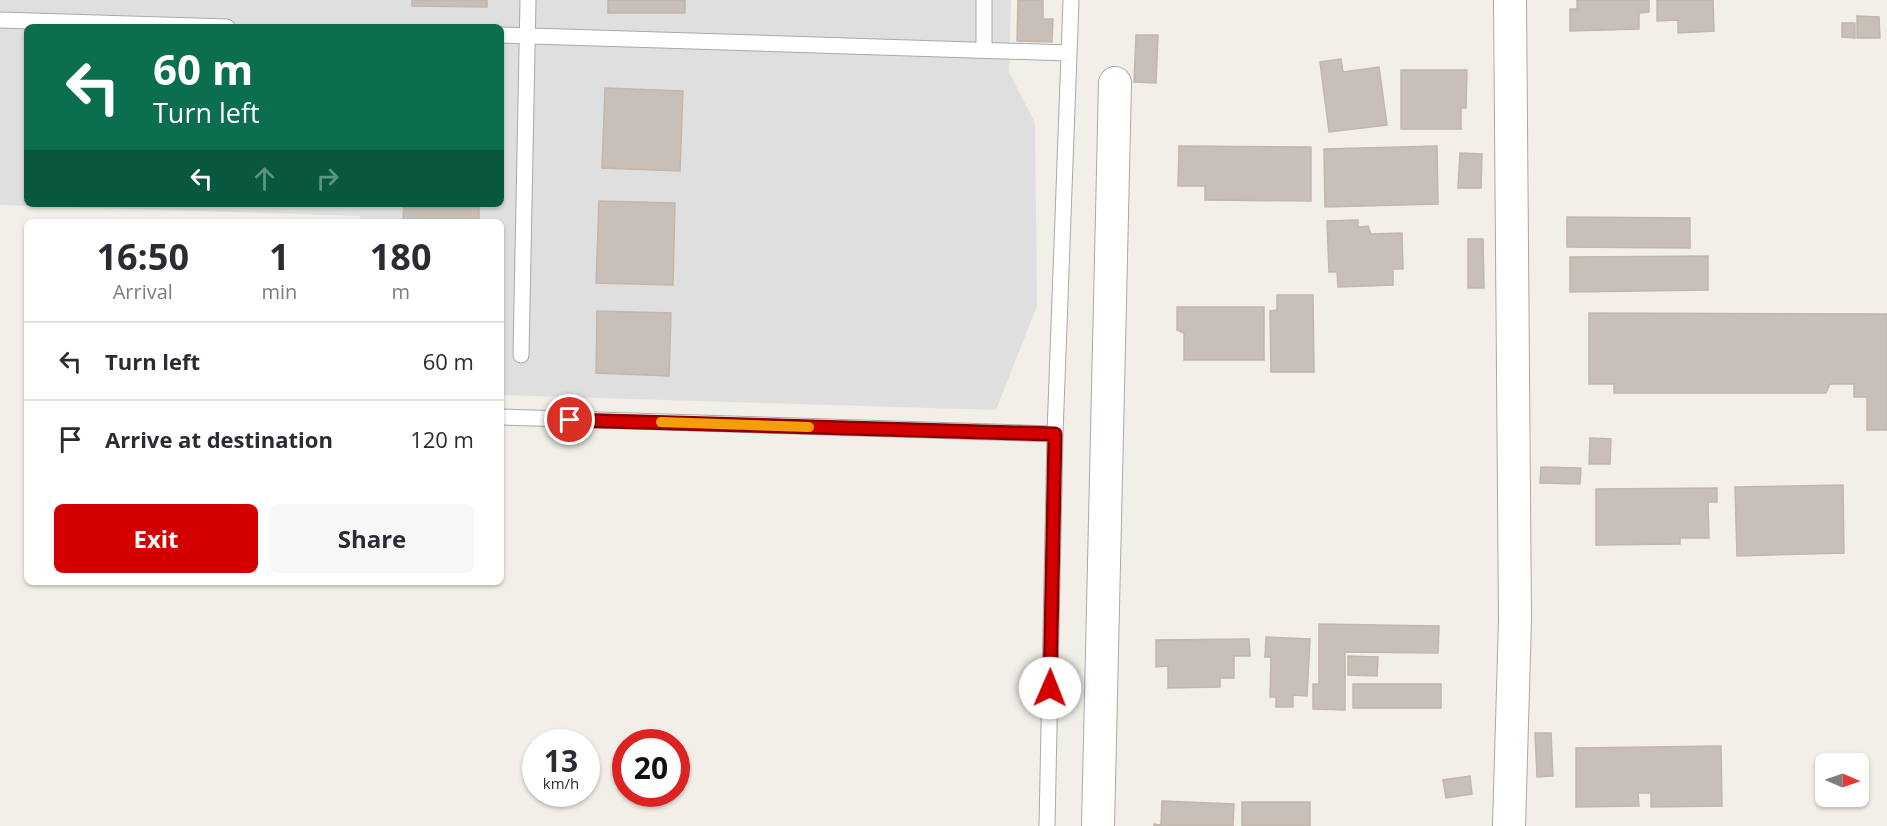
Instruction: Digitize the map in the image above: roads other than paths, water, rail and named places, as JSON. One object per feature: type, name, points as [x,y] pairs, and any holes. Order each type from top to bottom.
[{"type":"street","points":[[1509,826],[1515,620],[1510,0]]},
{"type":"street","points":[[1098,826],[1115,83]]},
{"type":"lane","points":[[521,355],[528,0]]},
{"type":"lane","points":[[984,0],[984,50]]},
{"type":"lane","points":[[1047,826],[1055,434],[1071,0]]},
{"type":"lane","points":[[0,20],[130,24]]},
{"type":"lane","points":[[504,35],[1069,53]]},
{"type":"lane","points":[[504,417],[1055,434]]}]
